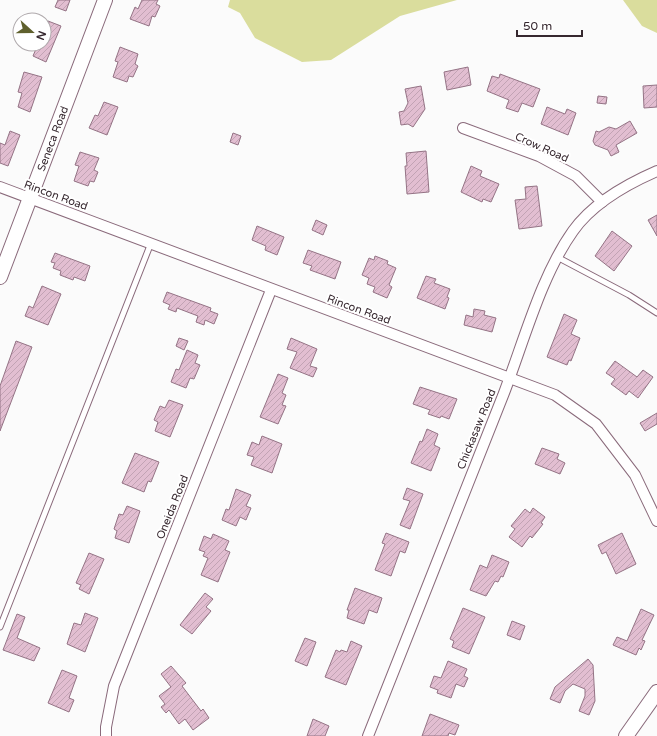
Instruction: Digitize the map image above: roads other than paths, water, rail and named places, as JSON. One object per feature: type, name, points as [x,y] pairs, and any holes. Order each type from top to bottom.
[{"type":"street","name":"Seneca Road","points":[[0,277],[105,0]]},
{"type":"street","name":"Crow Road","points":[[463,128],[539,156],[576,176],[602,202]]},
{"type":"street","name":"Chickasaw Road","points":[[368,736],[510,378],[556,256],[574,229],[602,202],[634,181],[657,171]]},
{"type":"street","name":"Rincon Road","points":[[0,187],[151,243],[271,290],[555,395],[596,424],[635,476],[657,521]]},
{"type":"street","name":"Oneida Road","points":[[106,736],[106,727],[114,686],[271,290]]},
{"type":"street","points":[[626,736],[657,692]]},
{"type":"lane","points":[[0,626],[151,243]]},
{"type":"lane","points":[[556,256],[628,295],[657,313]]}]
